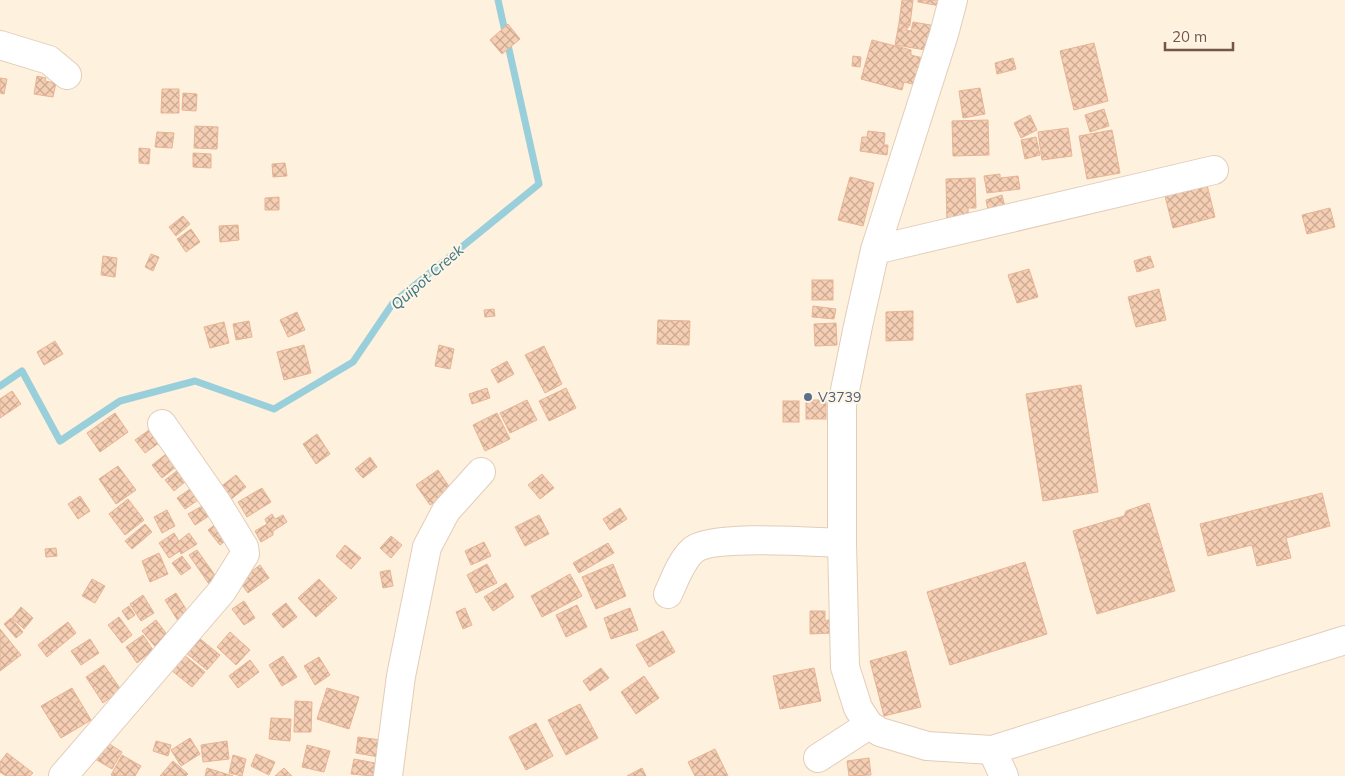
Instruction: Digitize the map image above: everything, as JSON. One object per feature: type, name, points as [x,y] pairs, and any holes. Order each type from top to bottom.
[{"type":"street","points":[[953,0],[944,34],[875,250],[842,405],[844,668],[858,708],[869,725],[880,732],[927,746],[992,750],[1345,640]]},
{"type":"street","points":[[0,45],[49,60],[67,75]]},
{"type":"street","points":[[875,250],[1214,170]]},
{"type":"street","points":[[63,776],[222,591],[245,554],[244,547],[162,424]]},
{"type":"street","points":[[388,776],[401,676],[427,547],[446,511],[481,472]]},
{"type":"street","points":[[668,594],[683,562],[694,549],[710,544],[748,540],[842,543]]},
{"type":"street","points":[[818,758],[869,725]]},
{"type":"street","points":[[992,750],[1004,776]]},
{"type":"building","points":[[902,0],[913,0],[910,25],[899,23]]},
{"type":"building","points":[[918,0],[947,0],[946,7],[918,2]]},
{"type":"building","points":[[913,22],[936,26],[932,51],[895,45],[899,23],[910,25],[906,30],[911,31]]},
{"type":"building","points":[[508,24],[520,39],[502,54],[490,40]]},
{"type":"building","points":[[872,40],[911,50],[911,55],[923,58],[916,85],[904,82],[902,90],[861,79]]},
{"type":"building","points":[[1094,43],[1108,101],[1074,110],[1060,51]]},
{"type":"building","points":[[853,56],[861,57],[860,67],[852,66]]},
{"type":"building","points":[[1013,58],[1016,69],[997,74],[995,63]]},
{"type":"building","points":[[37,76],[46,78],[45,81],[56,83],[53,97],[34,94]]},
{"type":"building","points":[[0,78],[7,79],[4,94],[0,93]]},
{"type":"building","points":[[980,88],[985,114],[963,118],[959,91]]},
{"type":"building","points":[[162,89],[179,89],[179,113],[161,113]]},
{"type":"building","points":[[183,93],[197,94],[196,111],[182,110]]},
{"type":"building","points":[[1104,109],[1109,126],[1090,132],[1085,115]]},
{"type":"building","points":[[1030,115],[1037,130],[1021,138],[1014,123]]},
{"type":"building","points":[[988,120],[989,155],[953,156],[952,121]]},
{"type":"building","points":[[195,126],[218,127],[217,149],[194,148]]},
{"type":"building","points":[[1068,128],[1072,156],[1042,160],[1038,132]]},
{"type":"building","points":[[1112,130],[1120,173],[1087,179],[1079,136]]},
{"type":"building","points":[[868,131],[885,133],[884,145],[888,145],[887,155],[860,151],[862,137],[867,137]]},
{"type":"building","points":[[157,132],[174,133],[172,148],[155,147]]},
{"type":"building","points":[[1036,137],[1040,155],[1025,159],[1021,140]]},
{"type":"building","points":[[139,148],[150,149],[149,164],[139,163]]},
{"type":"building","points":[[193,153],[211,154],[211,168],[193,167]]},
{"type":"building","points":[[285,163],[287,176],[273,177],[272,164]]},
{"type":"building","points":[[1000,174],[1000,178],[1018,176],[1020,189],[987,193],[984,176]]},
{"type":"building","points":[[850,177],[874,183],[863,226],[838,220]]},
{"type":"building","points":[[975,178],[976,208],[968,208],[969,225],[947,226],[946,179]]},
{"type":"building","points":[[1207,185],[1215,217],[1173,228],[1165,196]]},
{"type":"building","points":[[1002,195],[1007,215],[990,220],[986,200]]},
{"type":"building","points":[[279,197],[279,210],[265,210],[265,198]]},
{"type":"building","points":[[1330,208],[1335,227],[1307,234],[1302,215]]},
{"type":"building","points":[[183,216],[190,224],[176,236],[169,227]]},
{"type":"building","points":[[238,225],[239,240],[220,242],[219,226]]},
{"type":"building","points":[[191,229],[200,242],[186,252],[177,239]]},
{"type":"building","points":[[151,254],[159,257],[153,271],[145,267]]},
{"type":"building","points":[[103,256],[117,258],[115,277],[101,275]]},
{"type":"building","points":[[1150,256],[1154,267],[1137,272],[1134,261]]},
{"type":"building","points":[[1029,269],[1038,297],[1017,303],[1008,275]]},
{"type":"building","points":[[812,280],[833,280],[833,300],[812,300]]},
{"type":"building","points":[[1159,289],[1166,320],[1136,327],[1128,297]]},
{"type":"building","points":[[813,306],[836,309],[834,319],[812,317]]},
{"type":"building","points":[[494,309],[495,316],[485,317],[484,310]]},
{"type":"building","points":[[913,311],[913,340],[886,341],[886,312]]},
{"type":"building","points":[[297,312],[305,330],[288,337],[280,320]]},
{"type":"building","points":[[658,320],[690,321],[689,345],[657,344]]},
{"type":"building","points":[[249,321],[252,337],[236,340],[233,324]]},
{"type":"building","points":[[224,322],[229,343],[210,348],[204,327]]},
{"type":"building","points":[[836,323],[837,345],[815,346],[814,324]]},
{"type":"building","points":[[55,341],[63,354],[44,365],[37,352]]},
{"type":"building","points":[[304,345],[311,373],[284,380],[277,352]]},
{"type":"building","points":[[439,345],[454,349],[450,369],[435,366]]},
{"type":"building","points":[[544,346],[562,384],[545,393],[525,355]]},
{"type":"building","points":[[507,361],[514,374],[498,383],[491,370]]},
{"type":"building","points":[[1081,385],[1098,492],[1043,501],[1026,394]]},
{"type":"building","points":[[487,388],[490,398],[472,404],[469,394]]},
{"type":"building","points":[[566,388],[576,408],[549,421],[539,401]]},
{"type":"building","points":[[12,391],[21,404],[0,418],[0,399]]},
{"type":"building","points":[[527,400],[537,420],[510,433],[500,413]]},
{"type":"building","points":[[806,400],[826,400],[826,419],[806,419]]},
{"type":"building","points":[[783,401],[799,401],[799,422],[783,422]]},
{"type":"building","points":[[115,413],[128,432],[100,452],[87,433]]},
{"type":"building","points":[[497,413],[510,439],[485,451],[473,425]]},
{"type":"building","points":[[149,430],[159,443],[145,453],[135,440]]},
{"type":"building","points":[[317,434],[330,454],[316,464],[303,444]]},
{"type":"building","points":[[166,454],[176,467],[162,478],[152,465]]},
{"type":"building","points":[[370,457],[377,467],[363,478],[355,469]]},
{"type":"building","points":[[118,466],[136,490],[116,504],[99,479]]},
{"type":"building","points":[[178,470],[186,481],[174,491],[165,480]]},
{"type":"building","points":[[438,470],[452,491],[430,505],[416,485]]},
{"type":"building","points":[[542,474],[554,488],[540,499],[528,485]]},
{"type":"building","points":[[236,475],[246,487],[229,501],[219,488]]},
{"type":"building","points":[[262,488],[271,502],[247,517],[238,502]]},
{"type":"building","points":[[190,489],[198,500],[185,509],[177,498]]},
{"type":"building","points":[[1322,493],[1330,526],[1286,538],[1291,558],[1257,566],[1252,545],[1208,556],[1200,524]]},
{"type":"building","points":[[80,496],[90,511],[78,519],[68,504]]},
{"type":"building","points":[[128,499],[144,520],[125,535],[109,514]]},
{"type":"building","points":[[1149,503],[1175,591],[1097,614],[1073,531],[1124,516],[1126,511]]},
{"type":"building","points":[[202,506],[209,516],[195,525],[188,514]]},
{"type":"building","points":[[620,508],[627,519],[610,530],[603,519]]},
{"type":"building","points":[[167,510],[175,526],[162,533],[154,517]]},
{"type":"building","points":[[272,514],[275,519],[283,515],[287,522],[273,531],[273,535],[261,542],[255,531],[267,524],[265,519]]},
{"type":"building","points":[[539,515],[549,534],[525,546],[515,527]]},
{"type":"building","points":[[217,523],[228,539],[220,545],[208,530]]},
{"type":"building","points":[[145,524],[152,532],[132,549],[125,541]]},
{"type":"building","points":[[174,533],[179,541],[189,533],[197,544],[181,554],[180,551],[169,558],[159,543]]},
{"type":"building","points":[[391,536],[402,545],[391,558],[380,548]]},
{"type":"building","points":[[484,542],[491,556],[471,565],[465,551]]},
{"type":"building","points":[[608,543],[614,553],[579,573],[573,563]]},
{"type":"building","points":[[345,545],[361,558],[351,569],[336,556]]},
{"type":"building","points":[[56,548],[57,556],[46,557],[45,549]]},
{"type":"building","points":[[197,550],[217,578],[209,584],[189,555]]},
{"type":"building","points":[[159,553],[168,574],[150,582],[142,561]]},
{"type":"building","points":[[182,556],[191,568],[181,575],[172,563]]},
{"type":"building","points":[[1025,562],[1047,634],[950,665],[927,592]]},
{"type":"building","points":[[487,564],[497,583],[476,593],[467,575]]},
{"type":"building","points":[[613,564],[626,596],[596,609],[582,577]]},
{"type":"building","points":[[260,565],[269,578],[248,593],[239,581]]},
{"type":"building","points":[[390,570],[393,586],[383,588],[380,572]]},
{"type":"building","points":[[570,574],[582,596],[542,617],[531,596]]},
{"type":"building","points":[[92,579],[105,586],[95,603],[82,596]]},
{"type":"building","points":[[319,579],[337,598],[316,617],[298,598]]},
{"type":"building","points":[[506,583],[514,597],[493,611],[484,597]]},
{"type":"building","points":[[176,593],[189,614],[178,621],[165,600]]},
{"type":"building","points":[[143,595],[154,613],[141,621],[130,604]]},
{"type":"building","points":[[244,601],[255,618],[244,625],[232,609]]},
{"type":"building","points":[[286,603],[297,617],[283,628],[272,614]]},
{"type":"building","points":[[577,605],[587,627],[566,637],[556,615]]},
{"type":"building","points":[[129,606],[135,615],[128,620],[122,611]]},
{"type":"building","points":[[21,607],[33,618],[24,629],[12,618]]},
{"type":"building","points":[[465,608],[472,625],[463,629],[456,612]]},
{"type":"building","points":[[630,608],[638,630],[611,639],[604,618]]},
{"type":"building","points":[[810,611],[825,611],[825,621],[831,619],[832,633],[810,634]]},
{"type":"building","points":[[119,617],[132,635],[122,643],[108,625]]},
{"type":"building","points":[[11,618],[23,632],[16,638],[4,624]]},
{"type":"building","points":[[156,620],[169,637],[158,650],[142,631]]},
{"type":"building","points":[[68,622],[76,633],[47,657],[38,645]]},
{"type":"building","points":[[0,629],[21,655],[0,671]]},
{"type":"building","points":[[663,631],[675,652],[649,667],[636,645]]},
{"type":"building","points":[[230,632],[250,650],[236,665],[217,647]]},
{"type":"building","points":[[143,635],[153,650],[137,663],[126,647]]},
{"type":"building","points":[[199,638],[220,655],[207,670],[186,653]]},
{"type":"building","points":[[90,639],[99,653],[81,665],[71,651]]},
{"type":"building","points":[[906,651],[921,707],[884,716],[870,661]]},
{"type":"building","points":[[184,655],[205,672],[192,687],[171,670]]},
{"type":"building","points":[[283,656],[297,677],[282,686],[269,665]]},
{"type":"building","points":[[319,657],[330,675],[315,685],[304,666]]},
{"type":"building","points":[[250,660],[259,672],[238,688],[229,676]]},
{"type":"building","points":[[104,665],[121,690],[103,703],[86,677]]},
{"type":"building","points":[[601,668],[609,678],[590,691],[583,681]]},
{"type":"building","points":[[814,668],[821,701],[780,709],[773,676]]},
{"type":"building","points":[[644,676],[659,698],[636,714],[621,692]]},
{"type":"building","points":[[72,688],[91,720],[61,738],[41,706]]},
{"type":"building","points":[[327,688],[359,697],[349,729],[317,719]]},
{"type":"building","points":[[295,701],[312,702],[311,732],[294,732]]},
{"type":"building","points":[[580,704],[598,738],[566,755],[548,720]]},
{"type":"building","points":[[271,718],[291,719],[290,741],[269,739]]},
{"type":"building","points":[[536,723],[553,756],[526,770],[509,737]]},
{"type":"building","points":[[358,737],[381,740],[379,757],[356,753]]},
{"type":"building","points":[[100,738],[122,752],[112,769],[90,756]]},
{"type":"building","points":[[190,738],[200,754],[181,766],[171,750]]},
{"type":"building","points":[[156,741],[171,745],[168,756],[153,751]]},
{"type":"building","points":[[227,741],[229,759],[203,762],[201,745]]},
{"type":"building","points":[[307,745],[330,751],[324,772],[302,767]]},
{"type":"building","points":[[715,749],[728,776],[695,776],[688,762]]},
{"type":"building","points":[[7,753],[33,773],[30,776],[6,776],[0,772],[0,762]]},
{"type":"building","points":[[256,754],[275,762],[269,775],[251,766]]},
{"type":"building","points":[[122,755],[141,766],[135,776],[111,775]]},
{"type":"building","points":[[233,755],[246,759],[242,776],[229,773]]},
{"type":"building","points":[[869,758],[871,775],[849,776],[847,761]]},
{"type":"building","points":[[354,759],[375,763],[373,776],[351,774]]},
{"type":"building","points":[[173,761],[188,774],[186,776],[160,776]]},
{"type":"building","points":[[207,768],[233,776],[205,776]]},
{"type":"building","points":[[284,768],[292,776],[275,776]]},
{"type":"building","points":[[642,768],[646,776],[627,776]]},
{"type":"waterway","name":"Quipot Creek","points":[[0,386],[22,371],[60,441],[120,401],[195,381],[274,409],[353,362],[393,303],[539,184],[498,0]]},
{"type":"place","name":"V3739","points":[[808,397]]}]
